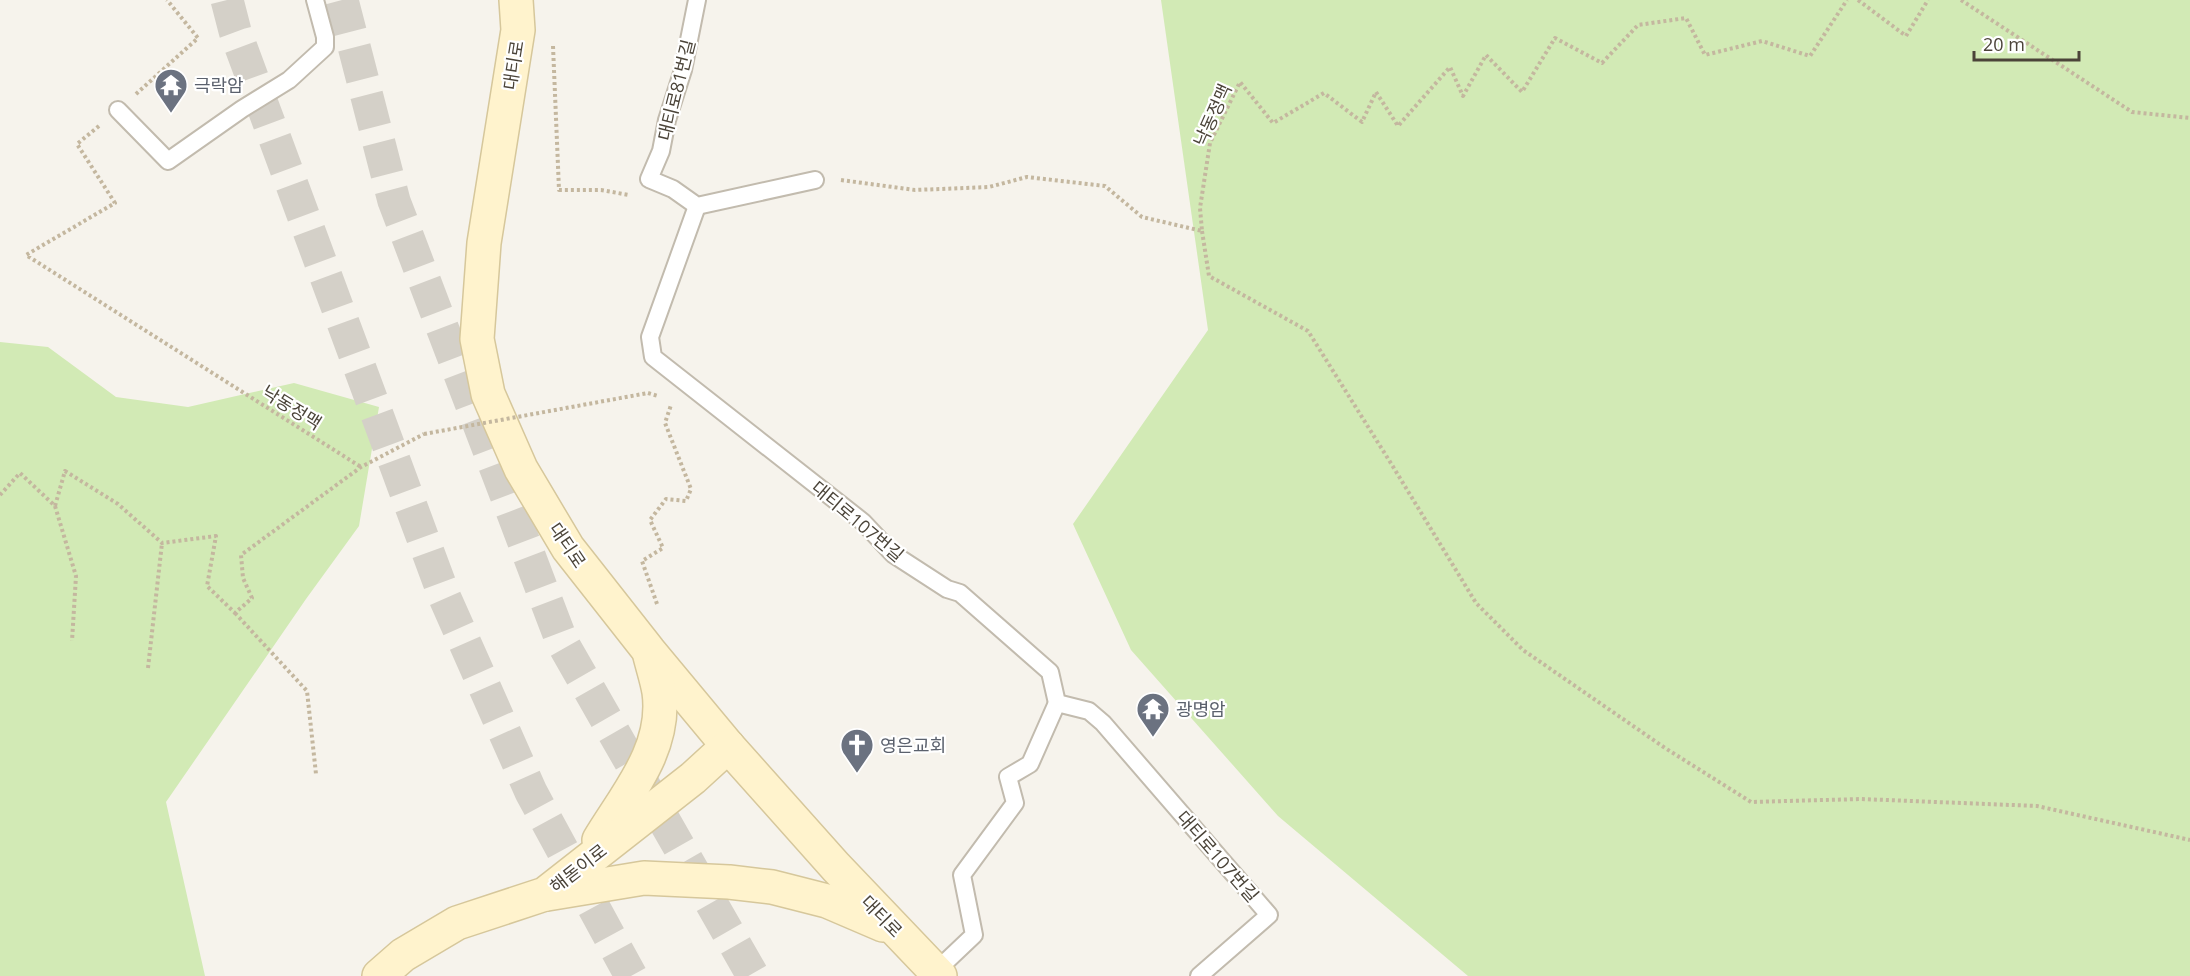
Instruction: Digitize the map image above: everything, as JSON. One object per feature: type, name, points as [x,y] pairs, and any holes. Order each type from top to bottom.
[{"type":"main road","name":"대티로","points":[[517,15],[484,243],[477,339],[488,394],[521,470],[568,548],[728,746],[836,867],[938,974]]},
{"type":"main road","points":[[587,861],[635,787],[653,746],[659,718],[659,693],[642,642]]},
{"type":"main road","name":"해돋이로","points":[[379,976],[403,955],[457,923],[545,894],[693,778],[728,746]]},
{"type":"main road","points":[[545,894],[644,878],[729,882],[772,887],[827,901],[896,930]]},
{"type":"lane","points":[[118,110],[168,161],[242,109],[290,80],[325,47],[325,37],[315,0]]},
{"type":"lane","name":"대티로81번길","points":[[649,179],[661,151],[667,120],[683,70],[697,0]]},
{"type":"lane","points":[[649,179],[672,189],[697,207],[815,180]]},
{"type":"lane","name":"대티로107번길","points":[[697,207],[650,337],[653,357],[863,522],[893,554],[947,589],[960,593],[1050,672],[1058,703],[1089,711],[1103,723],[1269,915],[1199,976]]},
{"type":"lane","points":[[938,974],[974,935],[962,875],[1015,803],[1008,777],[1030,764],[1058,703]]},
{"type":"path","name":"낙동정맥","points":[[167,0],[198,38],[77,144],[115,203],[26,255],[361,467]]},
{"type":"path","name":"낙동정맥","points":[[1202,231],[1200,208],[1210,143],[1240,82],[1273,123],[1324,93],[1362,122],[1376,92],[1398,126],[1450,67],[1463,96],[1486,55],[1522,93],[1555,38],[1602,63],[1638,25],[1686,18],[1705,55],[1762,41],[1809,56],[1847,0]]},
{"type":"path","points":[[1858,0],[1906,36],[1928,0]]},
{"type":"path","points":[[1961,0],[2132,112],[2190,118]]},
{"type":"path","points":[[517,15],[552,35],[559,190],[601,190],[644,197],[649,179]]},
{"type":"path","points":[[850,180],[915,190],[989,187],[1028,177],[1105,186],[1142,217],[1202,231],[1209,276],[1308,331],[1476,603],[1523,650],[1665,748],[1750,802],[1861,799],[2037,807],[2190,840]]},
{"type":"path","points":[[235,613],[252,598],[243,578],[241,555],[361,467],[424,434],[648,393],[664,398]]},
{"type":"path","points":[[642,642],[657,603],[642,561],[663,548],[650,520],[666,499],[686,501],[691,489],[665,423],[672,401]]},
{"type":"path","points":[[55,506],[65,471],[118,504],[162,543],[216,536],[207,586],[307,691],[316,774]]},
{"type":"path","points":[[0,495],[20,473],[55,506],[76,576],[72,641]]},
{"type":"path","points":[[148,668],[162,543]]},
{"type":"green space","points":[[1161,0],[2190,0],[2190,976],[1468,976],[1278,816],[1131,650],[1073,524],[1208,330]]},
{"type":"green space","points":[[0,342],[48,347],[116,397],[188,407],[294,383],[379,407],[359,526],[166,802],[205,976],[0,976]]},
{"type":"tunnel","points":[[227,0],[235,31],[445,598],[531,792],[631,976]]},
{"type":"tunnel","points":[[342,0],[394,201],[562,642],[753,976]]},
{"type":"place","name":"극락암","points":[[171,114]]},
{"type":"place","name":"광명암","points":[[1153,738]]},
{"type":"place","name":"영은교회","points":[[857,774]]}]
